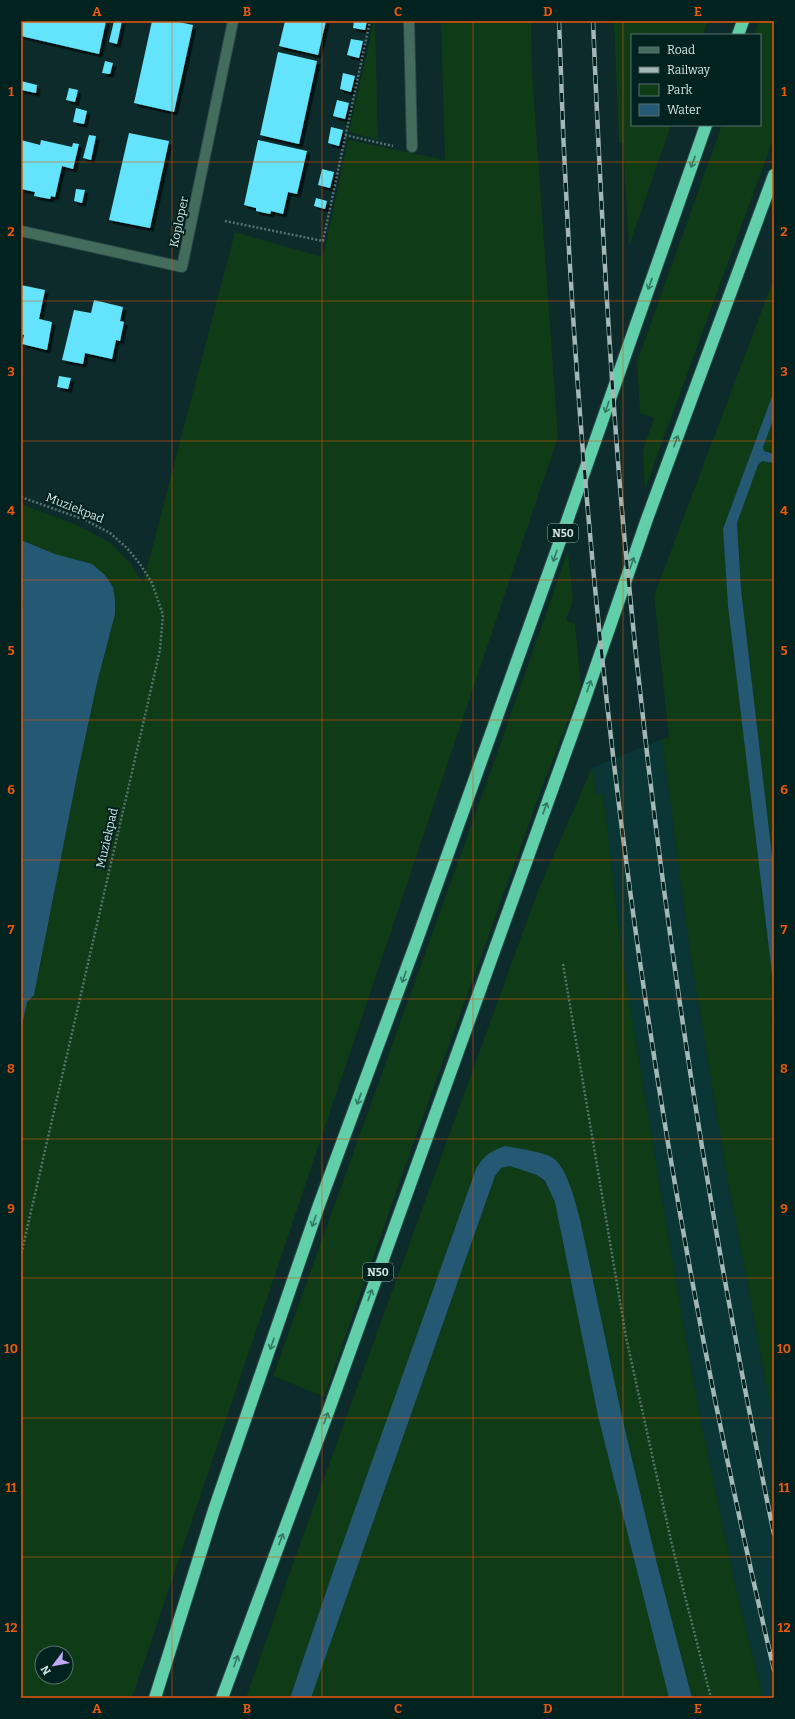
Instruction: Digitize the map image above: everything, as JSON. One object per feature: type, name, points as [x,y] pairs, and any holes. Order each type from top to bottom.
[{"type":"highway","points":[[738,34],[743,21]]},
{"type":"highway","name":"N50","points":[[155,1698],[214,1510],[320,1205],[565,527],[706,126]]},
{"type":"highway","name":"N50","points":[[222,1698],[324,1422],[583,704],[647,519],[774,175]]},
{"type":"street","name":"Koploper","points":[[21,231],[182,267],[233,21]]},
{"type":"street","points":[[408,21],[412,147]]},
{"type":"path","points":[[225,221],[323,241],[370,21]]},
{"type":"path","points":[[345,135],[398,147],[412,147]]},
{"type":"path","name":"Muziekpad","points":[[21,496],[85,520],[110,533],[127,548],[140,564],[152,583],[163,615],[160,650],[21,1255]]},
{"type":"path","points":[[563,964],[626,1337],[672,1545],[711,1698]]},
{"type":"shaded area","points":[[662,739],[689,945],[726,1170],[774,1425],[774,1698],[763,1698],[739,1603],[698,1408],[623,962],[603,794],[596,795],[592,768]]},
{"type":"green space","points":[[375,21],[378,140],[349,132]]},
{"type":"green space","points":[[441,21],[531,21],[532,72],[558,437],[132,1698],[21,1698],[21,1031],[27,1002],[34,995],[77,776],[97,683],[115,614],[115,601],[55,554],[21,540],[21,504],[77,525],[111,543],[131,564],[143,583],[235,232],[323,257],[348,140],[445,160]]},
{"type":"green space","points":[[614,21],[708,21],[703,34],[631,34],[631,126],[671,126],[629,246],[623,143],[619,143]]},
{"type":"green space","points":[[759,21],[774,21],[774,137],[645,489],[643,450],[654,418],[640,413],[637,362],[722,126],[761,126],[761,34],[754,34]]},
{"type":"green space","points":[[774,278],[774,391],[723,529],[728,606],[774,991],[771,1022],[774,1040],[774,1425],[726,1170],[689,945],[662,739],[669,738],[654,596]]},
{"type":"green space","points":[[774,418],[774,454],[764,451],[763,447]]},
{"type":"green space","points":[[762,461],[774,463],[774,873],[741,589],[737,523],[754,470]]},
{"type":"green space","points":[[568,551],[573,600],[566,620],[575,624],[581,687],[544,782],[412,1147],[324,1397],[273,1376],[494,762]]},
{"type":"green space","points":[[592,768],[596,795],[603,794],[623,962],[698,1408],[739,1603],[763,1698],[692,1698],[655,1556],[622,1417],[580,1219],[553,1158],[526,1150],[505,1146],[339,1554],[290,1698],[246,1698],[295,1558],[538,891]]},
{"type":"green space","points":[[510,1166],[527,1171],[543,1180],[551,1192],[555,1202],[598,1416],[669,1698],[311,1698],[495,1176],[501,1168]]},
{"type":"water","points":[[774,391],[774,418],[763,447],[764,451],[774,454],[774,463],[762,461],[758,465],[737,523],[741,589],[774,873],[774,991],[728,606],[723,529]]},
{"type":"water","points":[[21,540],[55,554],[92,564],[105,575],[113,587],[115,614],[97,683],[77,776],[34,995],[27,1002],[21,1031],[21,615],[23,603],[21,601]]},
{"type":"water","points":[[505,1146],[537,1152],[553,1158],[563,1170],[570,1186],[580,1219],[622,1417],[655,1556],[692,1698],[669,1698],[598,1416],[555,1202],[545,1181],[537,1175],[510,1166],[501,1168],[495,1176],[311,1698],[290,1698],[339,1554],[476,1169],[488,1154]]},
{"type":"building","points":[[21,21],[106,21],[99,54],[21,36]]},
{"type":"building","points":[[114,21],[122,21],[117,44],[109,42]]},
{"type":"building","points":[[152,21],[174,21],[193,25],[174,112],[134,103]]},
{"type":"building","points":[[285,21],[326,21],[318,55],[279,46]]},
{"type":"building","points":[[354,21],[367,21],[365,30],[353,28]]},
{"type":"building","points":[[351,39],[363,41],[359,58],[347,55]]},
{"type":"building","points":[[278,52],[317,61],[299,144],[260,135]]},
{"type":"building","points":[[105,61],[113,63],[110,74],[102,73]]},
{"type":"building","points":[[343,73],[355,76],[351,92],[340,89]]},
{"type":"building","points":[[21,81],[37,85],[36,93],[21,90]]},
{"type":"building","points":[[69,88],[78,90],[75,102],[66,100]]},
{"type":"building","points":[[337,100],[349,103],[345,119],[333,116]]},
{"type":"building","points":[[76,108],[87,111],[84,124],[73,122]]},
{"type":"building","points":[[331,127],[343,130],[339,146],[328,143]]},
{"type":"building","points":[[129,133],[169,141],[150,228],[109,220]]},
{"type":"building","points":[[89,135],[96,136],[91,160],[83,158]]},
{"type":"building","points":[[21,140],[40,145],[41,140],[72,147],[73,143],[79,144],[73,169],[62,166],[55,197],[51,196],[50,199],[34,196],[35,192],[21,189]]},
{"type":"building","points":[[258,140],[307,151],[297,194],[288,192],[283,214],[271,211],[270,214],[256,211],[256,208],[244,205]]},
{"type":"building","points":[[322,169],[334,172],[330,188],[318,185]]},
{"type":"building","points":[[76,189],[85,190],[82,203],[74,201]]},
{"type":"building","points":[[316,198],[327,201],[325,209],[314,206]]},
{"type":"building","points":[[21,285],[45,290],[39,319],[52,322],[47,350],[22,344],[24,335],[21,334]]},
{"type":"building","points":[[94,300],[123,307],[120,321],[124,322],[120,341],[116,340],[112,359],[85,353],[83,364],[62,360],[74,310],[91,313]]},
{"type":"building","points":[[59,376],[71,378],[68,389],[57,387]]},
{"type":"railway","points":[[559,21],[568,229],[582,437],[601,644],[625,851],[654,1057],[689,1262],[729,1467],[774,1670]]},
{"type":"railway","points":[[593,21],[614,406],[624,534],[651,786],[667,911],[704,1161],[749,1410],[774,1534]]}]
